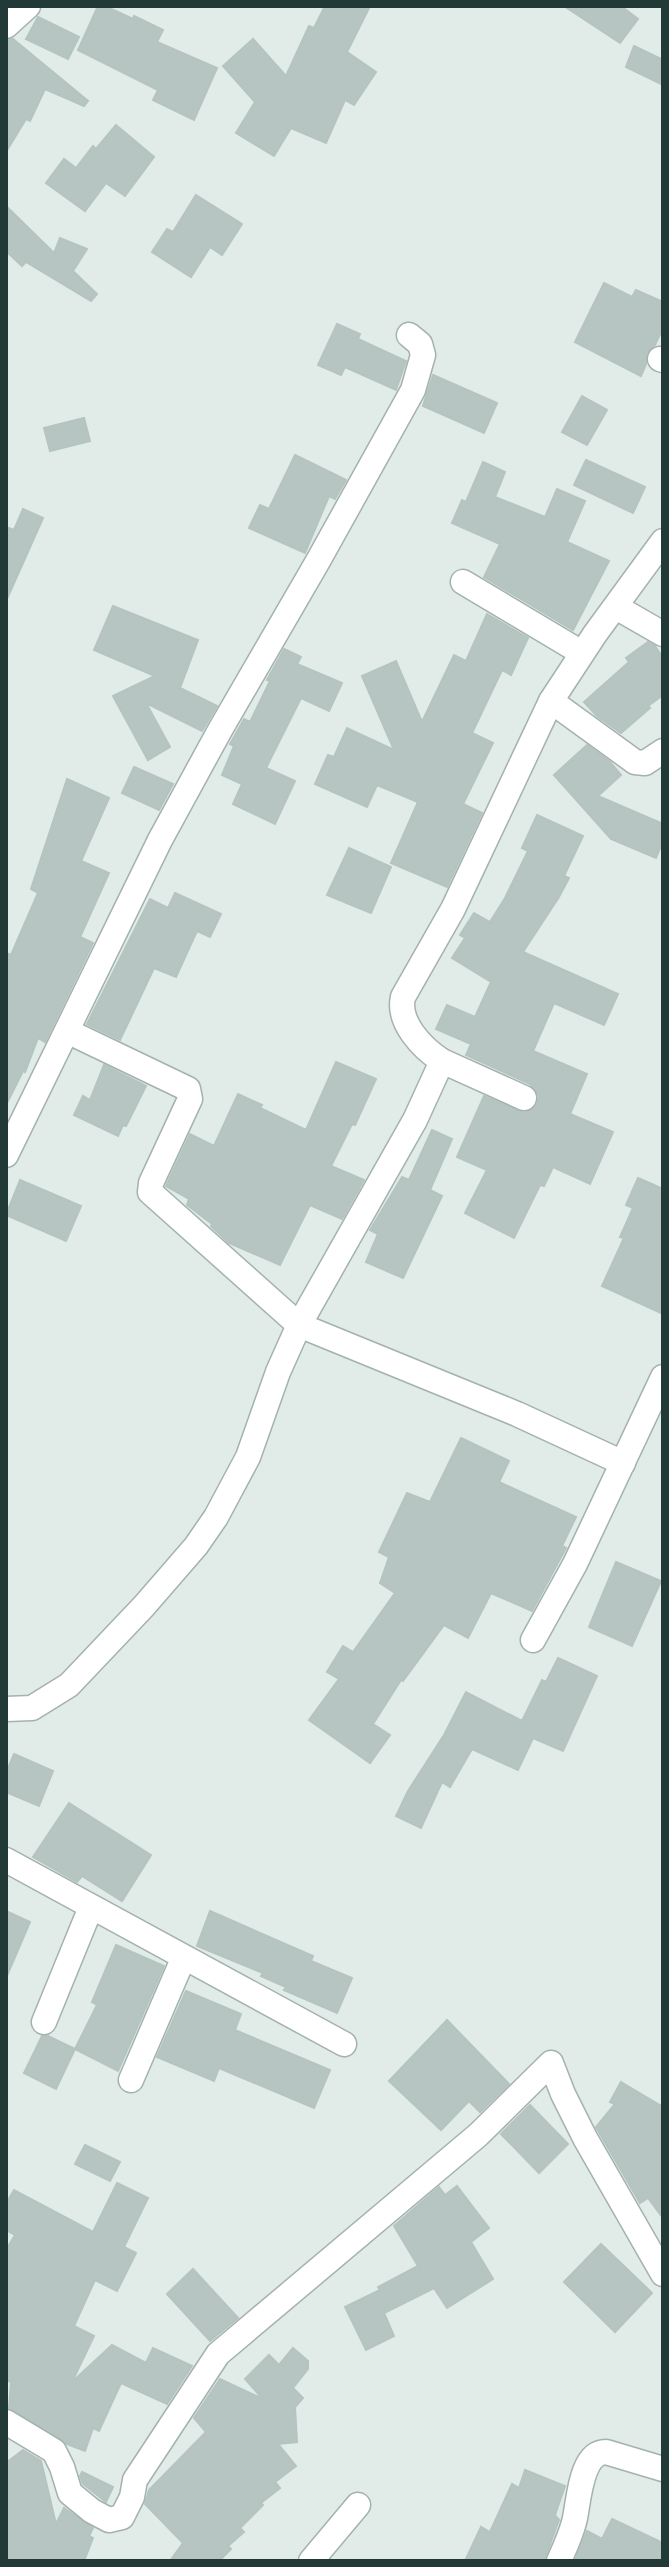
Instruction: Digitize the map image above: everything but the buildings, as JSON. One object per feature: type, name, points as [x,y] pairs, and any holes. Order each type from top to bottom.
[{"type":"street","points":[[6,26],[28,6]]},
{"type":"street","points":[[6,1155],[160,840],[413,390],[423,355],[420,344],[409,335]]},
{"type":"street","points":[[524,1098],[430,1053],[404,1019],[400,1007],[453,909],[551,701],[663,541]]},
{"type":"street","points":[[463,582],[582,653]]},
{"type":"street","points":[[616,607],[663,634]]},
{"type":"street","points":[[551,701],[635,762],[645,763],[663,751]]},
{"type":"street","points":[[67,1031],[188,1089],[190,1099],[151,1183],[150,1192],[299,1325],[517,1414],[623,1463]]},
{"type":"street","points":[[6,1709],[32,1708],[69,1685],[144,1606],[196,1546],[216,1517],[248,1457],[278,1372],[299,1325],[415,1120],[442,1061]]},
{"type":"street","points":[[533,1640],[575,1564],[663,1377]]},
{"type":"street","points":[[6,1860],[344,2044]]},
{"type":"street","points":[[44,2022],[91,1907]]},
{"type":"street","points":[[131,2080],[183,1959]]},
{"type":"street","points":[[6,2422],[54,2451],[67,2489],[73,2497],[109,2520],[122,2517],[132,2497],[135,2480],[218,2354],[466,2145],[551,2063],[585,2138],[663,2274]]},
{"type":"street","points":[[559,2561],[572,2529],[582,2480],[593,2456],[606,2452],[663,2469]]},
{"type":"street","points":[[311,2561],[358,2505]]}]
